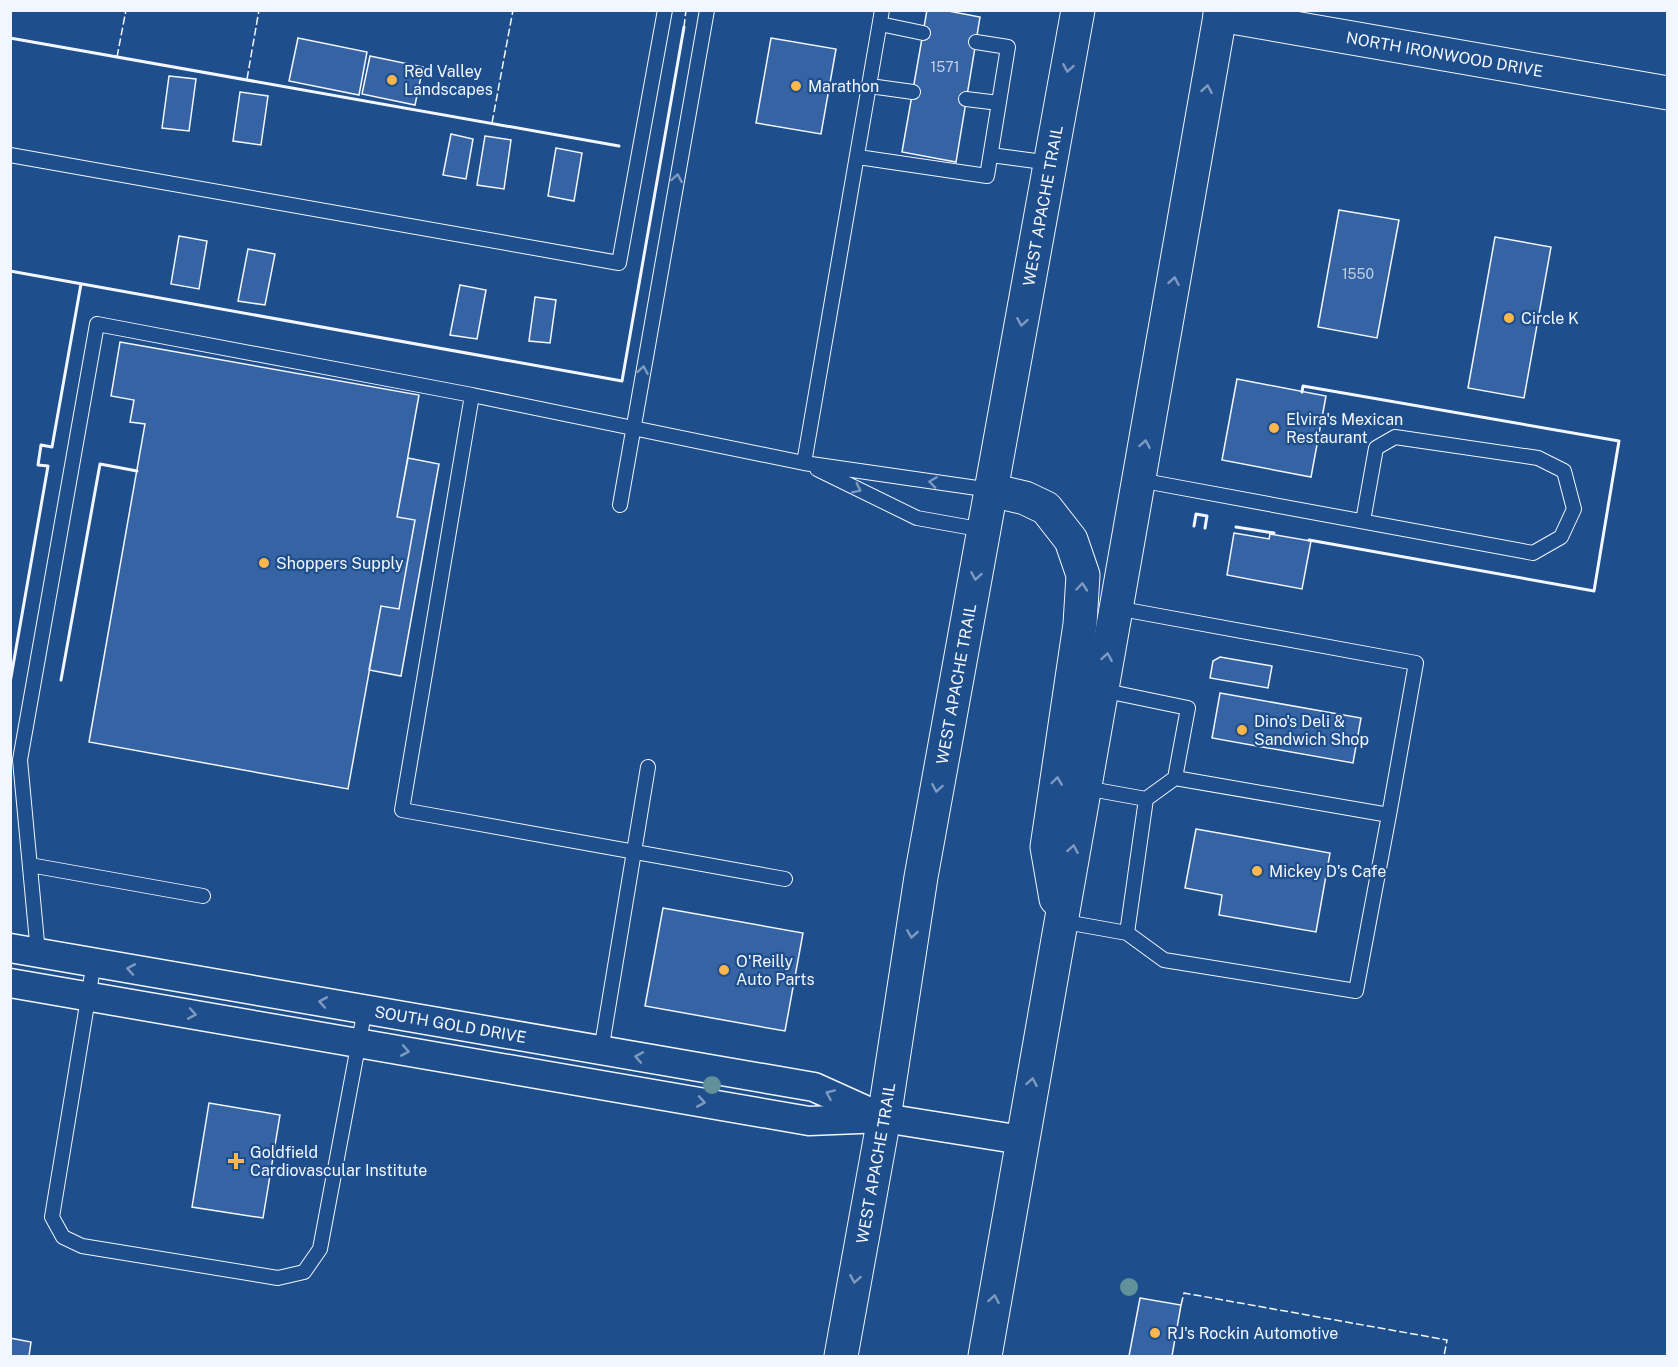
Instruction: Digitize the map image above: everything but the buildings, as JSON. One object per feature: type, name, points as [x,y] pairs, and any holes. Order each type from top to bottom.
[{"type":"main road","name":"WEST APACHE TRAIL","points":[[841,1356],[884,1118],[921,877],[1078,10]]},
{"type":"main road","name":"NORTH IRONWOOD DRIVE","points":[[1213,12],[1668,93]]},
{"type":"main road","points":[[985,1356],[1138,480],[1213,12]]},
{"type":"main road","points":[[991,490],[1025,498],[1046,508],[1071,540],[1083,575],[1080,624],[1047,847],[1060,921]]},
{"type":"street","name":"SOUTH GOLD DRIVE","points":[[24,950],[814,1087],[884,1118]]},
{"type":"street","points":[[22,985],[24,950]]},
{"type":"street","name":"SOUTH GOLD DRIVE","points":[[22,985],[809,1120],[884,1118],[1022,1140]]},
{"type":"street","points":[[595,1085],[601,1051]]},
{"type":"lane","points":[[10,155],[620,262],[665,10]]},
{"type":"lane","points":[[620,505],[707,10]]},
{"type":"lane","points":[[804,463],[881,17],[923,33]]},
{"type":"lane","points":[[858,157],[987,176],[1008,47],[976,42]]},
{"type":"lane","points":[[870,86],[913,92]]},
{"type":"lane","points":[[966,99],[999,103]]},
{"type":"lane","points":[[991,155],[1051,163]]},
{"type":"lane","points":[[24,950],[30,865],[20,760],[97,324],[472,395],[804,463],[991,490]]},
{"type":"lane","points":[[472,395],[402,810],[785,879]]},
{"type":"lane","points":[[1138,480],[1533,553],[1561,537],[1574,509],[1564,471],[1538,458],[1395,437],[1376,448],[1364,521]]},
{"type":"lane","points":[[804,463],[917,518],[984,530]]},
{"type":"lane","points":[[1060,921],[1127,933],[1164,960],[1356,991],[1389,815],[1416,663],[1116,608]]},
{"type":"lane","points":[[1101,690],[1188,708],[1175,778],[1146,799],[1127,933]]},
{"type":"lane","points":[[601,1051],[648,766]]},
{"type":"lane","points":[[1175,778],[1389,815]]},
{"type":"lane","points":[[1084,787],[1146,799]]},
{"type":"lane","points":[[30,865],[203,896]]},
{"type":"lane","points":[[94,962],[52,1217],[63,1237],[82,1246],[278,1278],[304,1272],[320,1249],[365,1009]]},
{"type":"fence","points":[[117,57],[126,10]]},
{"type":"fence","points":[[247,79],[259,10]]},
{"type":"fence","points":[[492,123],[513,10]]},
{"type":"fence","points":[[684,27],[686,10]]},
{"type":"fence","points":[[1181,1305],[1184,1293],[1447,1340],[1444,1356]]},
{"type":"wall","points":[[10,271],[622,381],[684,27]]},
{"type":"wall","points":[[10,38],[619,146]]},
{"type":"wall","points":[[10,683],[48,466],[38,465],[41,445],[52,447],[81,284]]},
{"type":"wall","points":[[1302,392],[1303,386],[1619,441],[1594,591],[1309,540]]},
{"type":"wall","points":[[61,680],[100,464],[137,471]]},
{"type":"wall","points":[[1194,526],[1196,514],[1207,516],[1205,528]]},
{"type":"wall","points":[[1236,527],[1274,533]]},
{"type":"place","name":"Red Valley Landscapes","points":[[392,80]]},
{"type":"place","name":"Marathon","points":[[796,86]]},
{"type":"place","name":"Circle K","points":[[1509,318]]},
{"type":"place","name":"Elvira's Mexican Restaurant","points":[[1274,428]]},
{"type":"place","name":"Shoppers Supply","points":[[264,563]]},
{"type":"place","name":"Dino's Deli & Sandwich Shop","points":[[1242,730]]},
{"type":"place","name":"Mickey D's Cafe","points":[[1257,871]]},
{"type":"place","name":"O'Reilly Auto Parts","points":[[724,970]]},
{"type":"place","name":"Goldfield Cardiovascular Institute","points":[[236,1161]]},
{"type":"place","name":"RJ's Rockin Automotive","points":[[1155,1333]]}]
